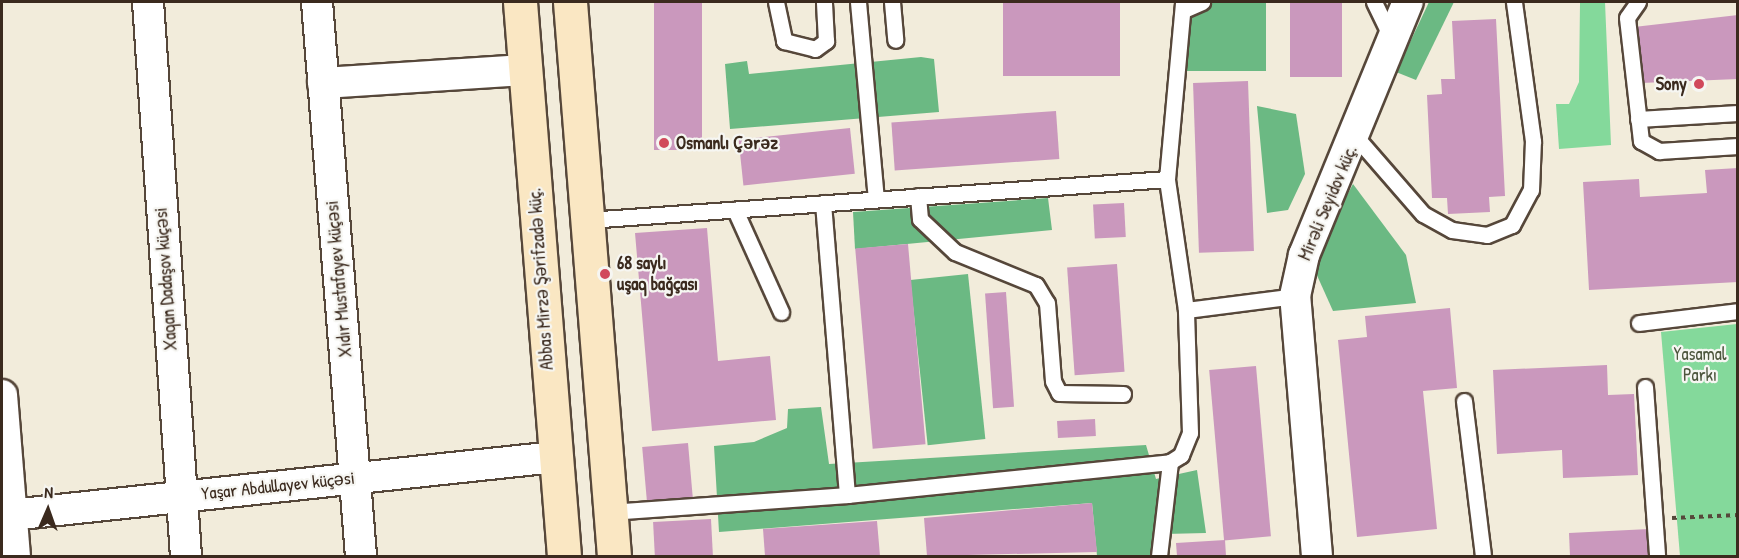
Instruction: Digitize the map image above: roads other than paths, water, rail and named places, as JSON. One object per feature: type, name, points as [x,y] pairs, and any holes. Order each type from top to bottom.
[{"type":"main road","name":"Abbas Mirzə Şərifzadə küç.","points":[[520,2],[564,556]]},
{"type":"main road","points":[[570,2],[614,556]]},
{"type":"main road","points":[[555,457],[605,453]]},
{"type":"street","name":"Xaqan Dadaşov küçəsi","points":[[148,2],[186,556]]},
{"type":"street","name":"Xıdır Mustafayev küçəsi","points":[[317,2],[361,556]]},
{"type":"street","name":"Mirəli Seyidov küç.","points":[[1317,556],[1295,296],[1304,255],[1356,137],[1408,2]]},
{"type":"street","points":[[323,83],[525,70]]},
{"type":"street","points":[[2,395],[6,515],[15,556]]},
{"type":"street","name":"Yaşar Abdullayev küçəsi","points":[[6,515],[555,457]]},
{"type":"lane","points":[[776,2],[784,40],[815,49],[826,41],[824,2]]},
{"type":"lane","points":[[858,2],[876,199]]},
{"type":"lane","points":[[892,2],[895,40]]},
{"type":"lane","points":[[610,512],[848,495],[1170,462],[1181,455],[1190,433],[1186,310],[1167,179],[1183,6],[1202,2]]},
{"type":"lane","points":[[1374,2],[1392,39]]},
{"type":"lane","points":[[1356,137],[1423,213],[1452,230],[1487,235],[1512,225],[1531,190],[1533,141],[1514,2]]},
{"type":"lane","points":[[1638,2],[1627,18],[1638,119],[1647,149],[1737,146]]},
{"type":"lane","points":[[1638,119],[1737,113]]},
{"type":"lane","points":[[587,220],[1167,179]]},
{"type":"lane","points":[[918,196],[920,219],[955,252],[1036,285],[1047,303],[1053,381],[1059,393],[1123,394]]},
{"type":"lane","points":[[823,203],[848,495]]},
{"type":"lane","points":[[735,210],[781,312]]},
{"type":"lane","points":[[1186,310],[1295,296]]},
{"type":"lane","points":[[1639,323],[1737,311]]},
{"type":"lane","points":[[1645,387],[1653,519],[1658,556]]},
{"type":"lane","points":[[1464,401],[1483,556]]},
{"type":"lane","points":[[1160,556],[1170,462]]},
{"type":"place","name":"Sony","points":[[1699,84]]},
{"type":"place","name":"Osmanlı Çərəz","points":[[664,143]]},
{"type":"place","name":"68 saylı uşaq bağçası","points":[[605,274]]},
{"type":"park label","name":"Yasamal Parkı","points":[[1700,365]]}]
